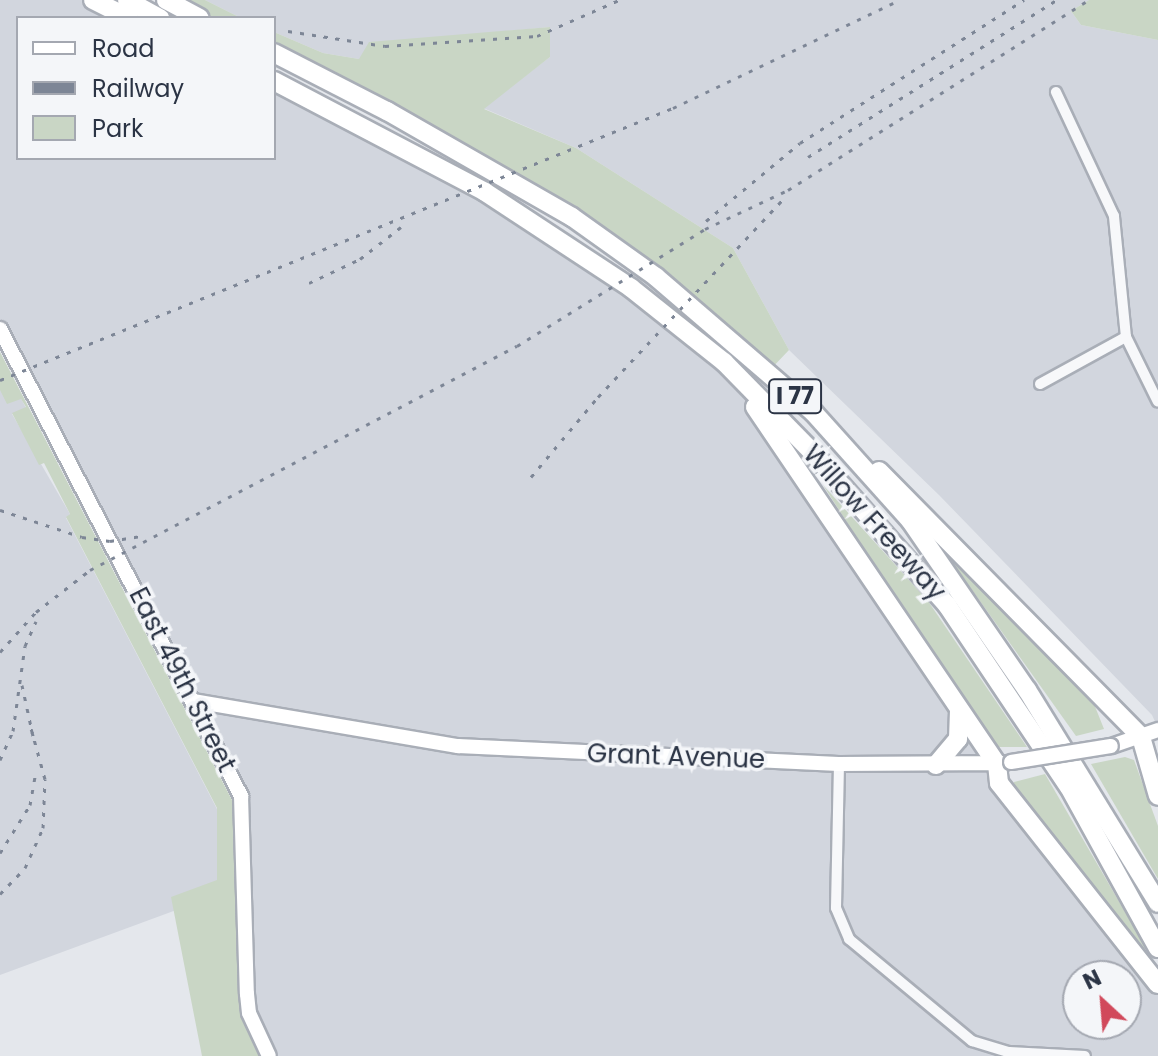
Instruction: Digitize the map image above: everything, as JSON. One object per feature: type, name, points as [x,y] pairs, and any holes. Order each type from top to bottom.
[{"type":"highway","points":[[93,0],[125,16]]},
{"type":"highway","points":[[127,0],[156,16]]},
{"type":"highway","points":[[166,0],[196,16]]},
{"type":"highway","name":"Willow Freeway","points":[[276,54],[387,111],[572,217],[656,277],[814,413],[910,520],[1027,690],[1158,903]]},
{"type":"highway","name":"Willow Freeway","points":[[276,83],[485,192],[631,288],[724,362],[813,453],[947,605],[1069,787],[1158,948]]},
{"type":"highway","points":[[724,362],[959,709],[1004,763],[999,783],[1158,984]]},
{"type":"highway","points":[[814,413],[911,499],[1149,734],[1158,796]]},
{"type":"highway","points":[[936,765],[958,739],[959,709]]},
{"type":"street","points":[[1056,92],[1114,216],[1126,337],[1158,402]]},
{"type":"street","name":"East 49th Street","points":[[0,329],[194,701],[245,811],[247,994],[249,1013],[269,1056]]},
{"type":"street","points":[[1040,384],[1126,337]]},
{"type":"street","name":"Grant Avenue","points":[[194,701],[458,746],[839,764],[1004,763],[1111,746],[1149,734]]},
{"type":"street","points":[[839,764],[836,908],[849,939],[972,1041],[1009,1052],[1085,1056]]},
{"type":"shaded area","points":[[0,0],[93,0],[125,16],[16,16],[16,160],[276,160],[276,82],[495,199],[724,362],[855,550],[999,783],[1139,960],[1062,960],[1062,1040],[1142,1040],[1142,964],[1158,984],[1158,1056],[269,1056],[249,1013],[245,811],[0,329]]},
{"type":"shaded area","points":[[205,0],[1089,0],[1071,11],[1081,25],[1158,40],[1158,728],[1152,715],[939,495],[789,350],[733,248],[576,148],[483,108],[550,57],[550,27],[457,36],[359,59],[323,53],[276,33],[276,16],[237,16]]},
{"type":"shaded area","points":[[0,360],[26,408],[12,414],[70,514],[66,518],[218,811],[217,895],[0,975]]},
{"type":"green space","points":[[166,0],[205,0],[237,16],[196,16]]},
{"type":"green space","points":[[1089,0],[1158,0],[1158,40],[1081,25],[1071,11]]},
{"type":"green space","points":[[550,27],[550,57],[484,109],[576,148],[733,248],[789,350],[768,372],[572,217],[276,54],[276,33],[323,53],[359,59],[369,42]]},
{"type":"green space","points":[[0,352],[234,804],[234,877],[244,876],[247,994],[269,1056],[202,1056],[171,897],[217,880],[217,808],[66,517],[70,514],[44,463],[39,465],[12,413],[26,407],[21,399],[7,404],[0,390]]},
{"type":"green space","points":[[823,485],[928,601],[1027,747],[991,747]]},
{"type":"green space","points":[[948,549],[1092,699],[1104,729],[1076,736],[945,552]]},
{"type":"green space","points":[[1125,757],[1134,760],[1158,826],[1158,879],[1091,764]]},
{"type":"green space","points":[[1045,774],[1146,948],[1141,951],[1014,790],[1014,782]]},
{"type":"railway","points":[[288,31],[385,46],[537,36],[619,0]]},
{"type":"railway","points":[[0,380],[673,108],[899,0]]},
{"type":"railway","points":[[706,221],[800,143],[1024,0]]},
{"type":"railway","points":[[808,157],[1056,0]]},
{"type":"railway","points":[[0,652],[36,612],[90,570],[517,346],[705,229],[788,190],[1089,0]]},
{"type":"railway","points":[[531,477],[598,397],[783,199]]},
{"type":"railway","points":[[309,283],[360,259],[401,227]]},
{"type":"railway","points":[[0,510],[82,537],[110,541],[143,536]]},
{"type":"railway","points":[[0,760],[13,731],[25,646],[36,621]]},
{"type":"railway","points":[[22,685],[33,736]]},
{"type":"railway","points":[[0,894],[25,868],[43,828],[45,779],[31,728]]},
{"type":"railway","points":[[0,853],[30,805],[36,772]]}]
